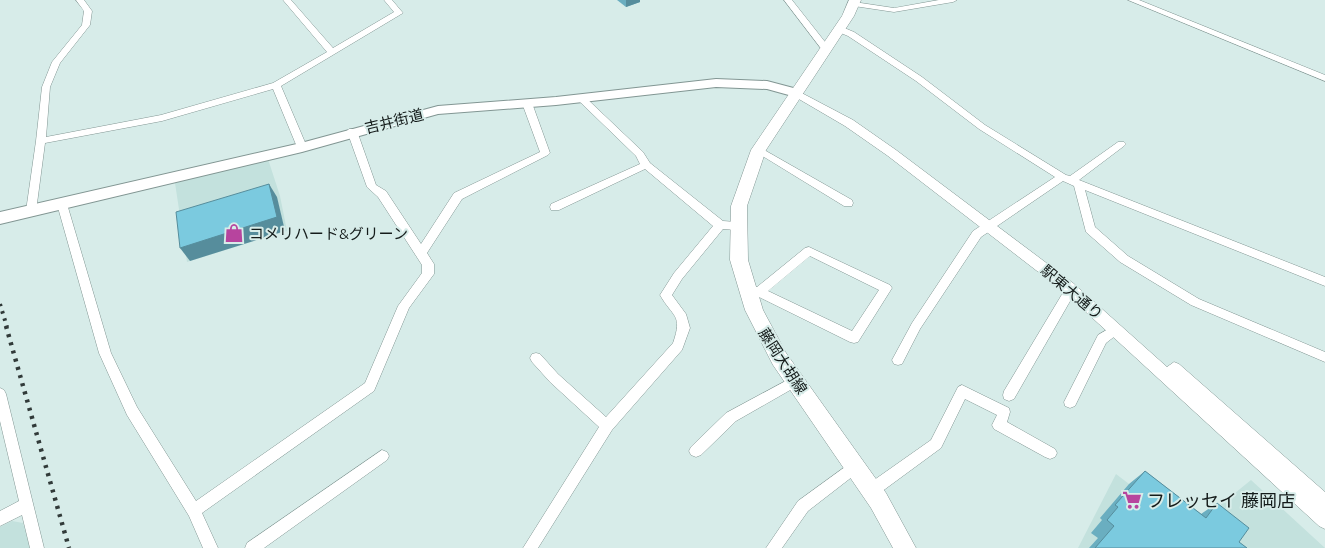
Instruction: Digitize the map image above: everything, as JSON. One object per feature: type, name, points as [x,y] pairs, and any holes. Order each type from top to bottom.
[{"type":"main road","name":"藤岡大胡線","points":[[855,2],[759,150],[728,226],[753,290],[753,313],[771,349],[856,466],[905,548]]},
{"type":"main road","name":"吉井街道","points":[[0,218],[302,147],[352,131],[438,110],[581,98],[723,82],[766,85],[796,93]]},
{"type":"street","points":[[31,211],[41,141],[46,87],[56,62],[86,25],[88,11],[80,0]]},
{"type":"street","points":[[287,0],[332,52]]},
{"type":"street","points":[[41,141],[162,118],[276,85],[399,13],[388,0]]},
{"type":"street","points":[[788,0],[826,49]]},
{"type":"street","points":[[855,2],[894,10],[953,0]]},
{"type":"street","points":[[1132,0],[1325,78]]},
{"type":"street","points":[[839,29],[851,34],[919,79],[982,127],[1070,180],[1325,282]]},
{"type":"street","points":[[276,85],[302,147]]},
{"type":"street","name":"駅東大通り","points":[[796,93],[856,128],[992,224],[1071,289],[1325,520]]},
{"type":"street","points":[[530,548],[607,426],[678,346],[684,328],[682,317],[666,295],[678,276],[728,226],[646,165],[640,154],[581,98]]},
{"type":"street","points":[[421,253],[458,196],[545,153],[527,103]]},
{"type":"street","points":[[194,510],[370,387],[404,306],[428,274],[428,264],[421,253],[382,194],[372,188],[352,131]]},
{"type":"street","points":[[898,360],[916,326],[977,234],[1070,180],[1121,144]]},
{"type":"street","points":[[759,150],[848,203]]},
{"type":"street","points":[[555,207],[646,165]]},
{"type":"street","points":[[1070,180],[1090,229],[1124,259],[1195,302],[1325,357]]},
{"type":"street","points":[[62,204],[105,353],[132,411],[194,510],[211,548]]},
{"type":"street","points":[[992,224],[1076,283],[1325,503]]},
{"type":"street","points":[[809,251],[886,288],[854,338],[753,290],[809,251]]},
{"type":"street","points":[[1009,395],[1071,289]]},
{"type":"street","points":[[1070,402],[1102,339],[1115,330]]},
{"type":"street","points":[[536,358],[554,378],[607,426]]},
{"type":"street","points":[[696,452],[731,417],[795,381]]},
{"type":"street","points":[[872,490],[936,444],[962,391],[1004,412],[999,425],[1050,453]]},
{"type":"street","points":[[0,394],[38,548]]},
{"type":"street","points":[[252,548],[382,456]]},
{"type":"street","points":[[773,548],[802,506],[856,466]]},
{"type":"street","points":[[0,519],[26,505]]},
{"type":"shaded area","points":[[268,159],[280,196],[287,231],[187,262],[175,183]]},
{"type":"shaded area","points":[[1116,474],[1154,503],[1189,517],[1208,515],[1251,480],[1325,548],[1078,548]]},
{"type":"shaded area","points":[[12,521],[23,523],[30,548],[0,548],[0,527]]},
{"type":"building","points":[[269,184],[277,217],[180,248],[176,212]]},
{"type":"building","name":"フレッセイ 藤岡店","points":[[1145,471],[1206,518],[1217,503],[1249,528],[1239,542],[1247,548],[1095,548],[1114,526],[1107,520],[1118,507],[1115,505]]},
{"type":"railway","points":[[0,304],[7,327]]},
{"type":"railway","points":[[6,326],[69,548]]},
{"type":"place","name":"コメリハード&グリーン","points":[[234,233]]},
{"type":"place","name":"フレッセイ 藤岡店","points":[[1132,500]]}]
